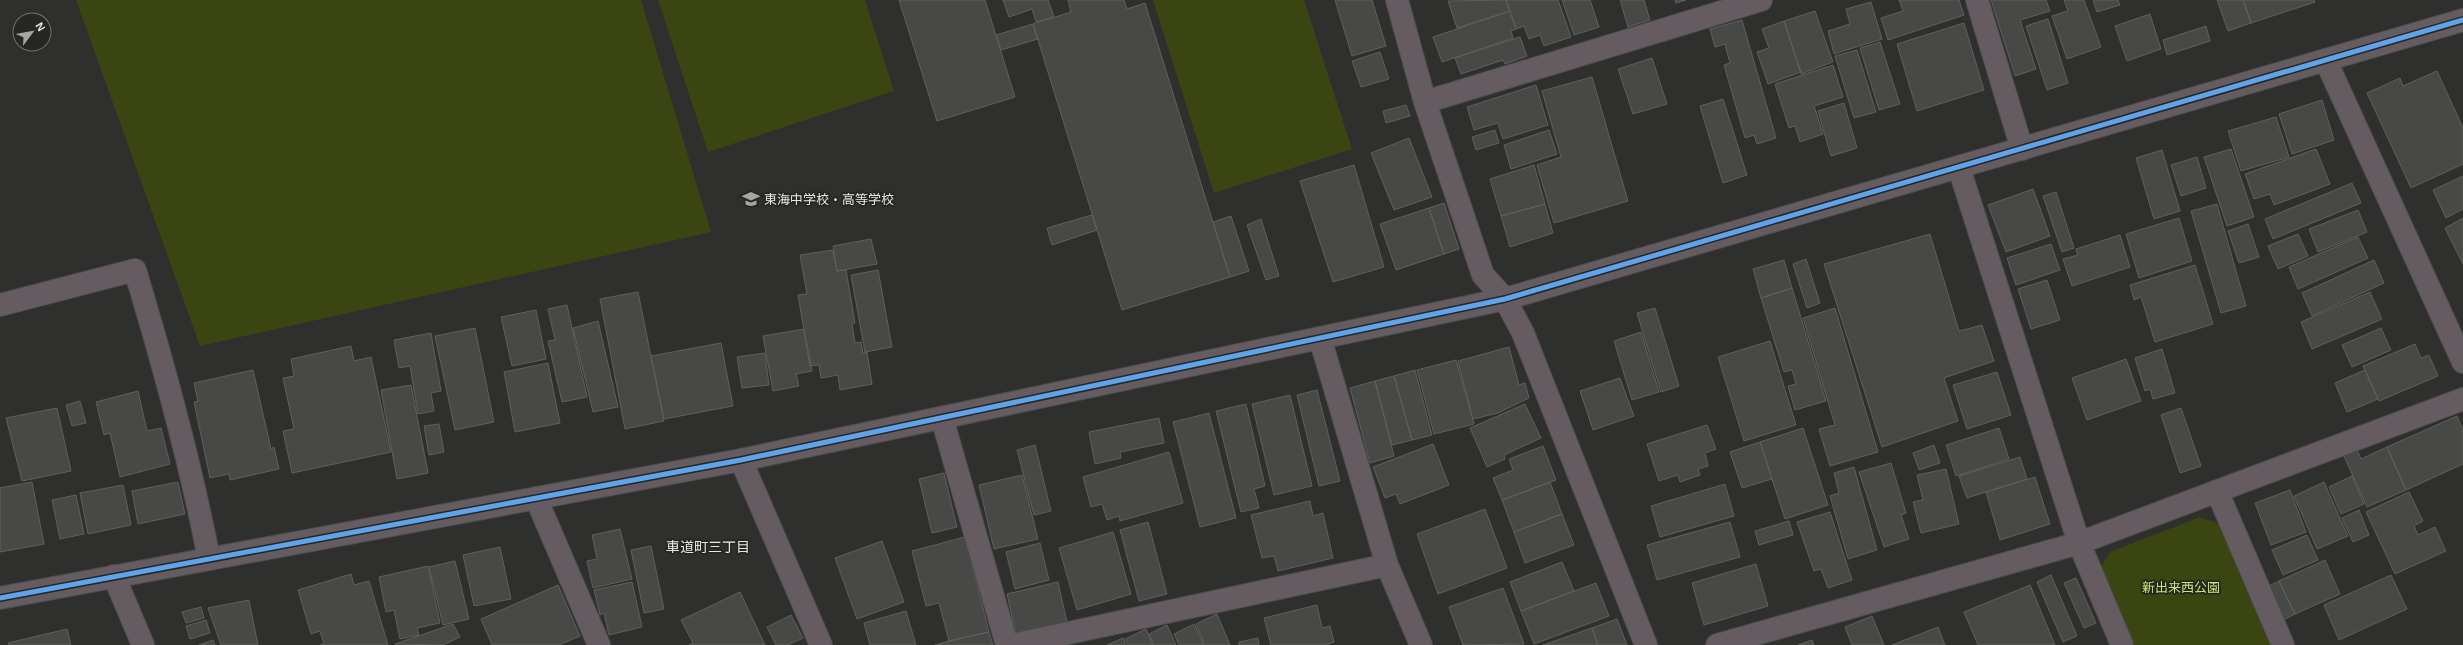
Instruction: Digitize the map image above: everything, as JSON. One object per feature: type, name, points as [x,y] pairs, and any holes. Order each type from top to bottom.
[{"type":"street","points":[[1397,0],[1425,102],[1483,275],[1505,299],[1523,333],[1646,645]]},
{"type":"street","points":[[1425,102],[1761,0]]},
{"type":"street","points":[[1977,0],[2022,149]]},
{"type":"street","points":[[0,598],[741,460],[1505,299],[2463,20]]},
{"type":"street","points":[[2326,61],[2463,362]]},
{"type":"street","points":[[1959,168],[2079,543],[2122,645]]},
{"type":"street","points":[[0,305],[135,270],[169,380],[186,446],[209,559]]},
{"type":"street","points":[[1320,338],[1387,565],[1421,645]]},
{"type":"street","points":[[1716,645],[2079,543],[2463,399]]},
{"type":"street","points":[[942,418],[1007,645]]},
{"type":"street","points":[[741,460],[821,645]]},
{"type":"street","points":[[2217,492],[2283,645]]},
{"type":"street","points":[[536,498],[599,645]]},
{"type":"street","points":[[1012,645],[1036,643],[1387,565]]},
{"type":"street","points":[[114,576],[143,645]]},
{"type":"green space","points":[[76,0],[641,0],[711,232],[200,346]]},
{"type":"green space","points":[[658,0],[865,0],[894,91],[708,152]]},
{"type":"green space","points":[[1153,0],[1304,0],[1352,149],[1214,193]]},
{"type":"green space","name":"新出来西公園","points":[[2200,517],[2219,524],[2271,645],[2132,645],[2100,568],[2110,552]]},
{"type":"building","points":[[899,0],[985,0],[1015,97],[937,121]]},
{"type":"building","points":[[1003,0],[1048,0],[1054,17],[1036,22],[1032,9],[1009,17]]},
{"type":"building","points":[[1068,0],[1124,0],[1127,9],[1145,3],[1230,277],[1122,310],[1033,24],[1071,12]]},
{"type":"building","points":[[1335,0],[1372,0],[1386,46],[1352,56]]},
{"type":"building","points":[[1506,0],[1510,11],[1457,28],[1448,1]]},
{"type":"building","points":[[1506,0],[1558,0],[1571,37],[1544,46],[1540,35],[1529,39],[1524,26],[1516,29]]},
{"type":"building","points":[[1562,0],[1590,0],[1599,27],[1574,35]]},
{"type":"building","points":[[1620,0],[1644,0],[1650,20],[1628,27]]},
{"type":"building","points":[[1675,0],[1686,0],[1676,3]]},
{"type":"building","points":[[1899,0],[1959,0],[1964,15],[1888,40],[1881,18],[1903,11]]},
{"type":"building","points":[[1991,0],[2046,0],[2050,11],[2020,20],[2036,69],[2015,76]]},
{"type":"building","points":[[2064,0],[2084,0],[2101,47],[2067,59],[2052,16],[2068,11]]},
{"type":"building","points":[[2093,0],[2118,0],[2120,5],[2097,12]]},
{"type":"building","points":[[2217,0],[2243,0],[2251,23],[2228,31]]},
{"type":"building","points":[[2243,0],[2314,0],[2315,2],[2251,23]]},
{"type":"building","points":[[1871,2],[1882,39],[1834,54],[1828,31],[1850,24],[1846,9]]},
{"type":"building","points":[[1510,11],[1516,29],[1511,31],[1513,38],[1442,62],[1433,37]]},
{"type":"building","points":[[1815,11],[1833,62],[1801,74],[1784,21]]},
{"type":"building","points":[[2150,14],[2161,49],[2127,61],[2115,26]]},
{"type":"building","points":[[2048,19],[2068,83],[2047,90],[2026,26]]},
{"type":"building","points":[[1742,20],[1776,138],[1757,144],[1754,135],[1745,138],[1724,65],[1730,63],[1725,44],[1715,47],[1710,29]]},
{"type":"building","points":[[1784,21],[1801,72],[1768,84],[1757,52],[1769,48],[1762,29]]},
{"type":"building","points":[[1964,23],[1984,90],[1917,111],[1897,44]]},
{"type":"building","points":[[1033,24],[1038,39],[1001,50],[996,35]]},
{"type":"building","points":[[2206,26],[2210,41],[2167,55],[2163,40]]},
{"type":"building","points":[[1520,37],[1527,56],[1505,64],[1503,60],[1461,74],[1455,58]]},
{"type":"building","points":[[1880,42],[1900,104],[1879,110],[1860,48]]},
{"type":"building","points":[[1857,50],[1876,112],[1854,118],[1835,56]]},
{"type":"building","points":[[1380,52],[1389,79],[1361,87],[1352,61]]},
{"type":"building","points":[[1652,58],[1667,104],[1633,114],[1618,69]]},
{"type":"building","points":[[1833,65],[1843,97],[1814,106],[1823,134],[1800,142],[1795,126],[1789,128],[1775,84]]},
{"type":"building","points":[[2437,71],[2463,128],[2463,164],[2411,188],[2367,93],[2400,78],[2403,86]]},
{"type":"building","points":[[1592,77],[1628,201],[1554,223],[1537,165],[1561,157],[1542,91]]},
{"type":"building","points":[[1536,85],[1548,125],[1503,139],[1498,123],[1474,130],[1467,107]]},
{"type":"building","points":[[1723,99],[1747,175],[1723,183],[1700,106]]},
{"type":"building","points":[[2322,100],[2334,140],[2292,154],[2279,114]]},
{"type":"building","points":[[1844,103],[1857,148],[1831,156],[1818,111]]},
{"type":"building","points":[[1406,105],[1410,116],[1386,123],[1383,111]]},
{"type":"building","points":[[2276,117],[2289,157],[2241,171],[2228,131]]},
{"type":"building","points":[[1495,130],[1499,143],[1476,150],[1472,137]]},
{"type":"building","points":[[1549,130],[1557,154],[1511,169],[1504,145]]},
{"type":"building","points":[[1409,138],[1432,197],[1394,210],[1371,153]]},
{"type":"building","points":[[2231,149],[2254,217],[2227,226],[2204,157]]},
{"type":"building","points":[[2316,149],[2330,184],[2274,205],[2270,194],[2254,199],[2245,174]]},
{"type":"building","points":[[2162,150],[2180,211],[2154,219],[2136,158]]},
{"type":"building","points":[[2197,157],[2206,188],[2181,196],[2171,165]]},
{"type":"building","points":[[1354,165],[1384,267],[1333,282],[1300,181]]},
{"type":"building","points":[[1534,165],[1545,204],[1501,216],[1490,179]]},
{"type":"building","points":[[2463,176],[2463,209],[2446,218],[2433,190]]},
{"type":"building","points":[[2352,183],[2361,203],[2273,239],[2265,219]]},
{"type":"building","points":[[2033,189],[2050,236],[2006,252],[1988,205]]},
{"type":"building","points":[[2056,192],[2074,248],[2062,252],[2043,196]]},
{"type":"building","points":[[1444,203],[1459,249],[1444,254],[1429,208]]},
{"type":"building","points":[[1545,204],[1553,233],[1510,247],[1501,216]]},
{"type":"building","points":[[2217,204],[2246,306],[2221,313],[2191,211]]},
{"type":"building","points":[[1429,208],[1444,254],[1396,270],[1380,224]]},
{"type":"building","points":[[2358,210],[2367,232],[2318,252],[2309,229]]},
{"type":"building","points":[[1092,215],[1097,230],[1052,245],[1047,228]]},
{"type":"building","points":[[1231,216],[1249,271],[1230,277],[1213,222]]},
{"type":"building","points":[[2179,218],[2192,261],[2139,278],[2126,234]]},
{"type":"building","points":[[2463,218],[2463,264],[2445,228]]},
{"type":"building","points":[[1261,219],[1279,276],[1266,280],[1247,225]]},
{"type":"building","points":[[2248,224],[2259,257],[2239,263],[2228,231]]},
{"type":"building","points":[[1930,234],[1959,331],[1982,325],[1994,361],[1944,378],[1958,421],[1882,447],[1824,264]]},
{"type":"building","points":[[2298,234],[2308,256],[2278,269],[2268,246]]},
{"type":"building","points":[[2120,235],[2130,267],[2072,286],[2063,259],[2078,255],[2076,249]]},
{"type":"building","points":[[2358,237],[2368,258],[2298,289],[2289,267]]},
{"type":"building","points":[[871,239],[877,264],[837,271],[833,246]]},
{"type":"building","points":[[2051,244],[2060,270],[2016,285],[2007,258]]},
{"type":"building","points":[[833,250],[837,271],[846,270],[855,323],[852,323],[855,343],[861,342],[863,353],[867,352],[872,384],[840,390],[838,375],[821,378],[819,365],[810,366],[798,295],[807,294],[800,255]]},
{"type":"building","points":[[1806,259],[1820,303],[1807,308],[1793,264]]},
{"type":"building","points":[[1784,260],[1792,288],[1761,298],[1753,269]]},
{"type":"building","points":[[2374,260],[2384,283],[2312,316],[2302,293]]},
{"type":"building","points":[[2195,265],[2213,324],[2155,342],[2141,297],[2134,300],[2130,285]]},
{"type":"building","points":[[878,270],[892,347],[865,352],[851,275]]},
{"type":"building","points":[[2047,280],[2060,320],[2031,329],[2018,289]]},
{"type":"building","points":[[1792,288],[1826,401],[1795,410],[1788,386],[1796,384],[1792,370],[1784,372],[1761,298]]},
{"type":"building","points":[[638,292],[664,421],[625,429],[600,299]]},
{"type":"building","points":[[2370,292],[2382,319],[2312,349],[2301,322]]},
{"type":"building","points":[[567,305],[587,397],[562,402],[548,341],[555,340],[548,309]]},
{"type":"building","points":[[1655,308],[1679,386],[1661,392],[1637,313]]},
{"type":"building","points":[[1835,308],[1878,452],[1830,466],[1819,429],[1835,425],[1803,318]]},
{"type":"building","points":[[536,310],[546,359],[512,366],[501,317]]},
{"type":"building","points":[[598,321],[618,407],[593,412],[573,328]]},
{"type":"building","points":[[475,328],[494,422],[455,430],[435,336]]},
{"type":"building","points":[[2381,328],[2391,350],[2352,367],[2342,345]]},
{"type":"building","points":[[804,329],[812,371],[796,374],[799,386],[773,391],[763,336]]},
{"type":"building","points":[[1641,332],[1659,392],[1632,400],[1614,341]]},
{"type":"building","points":[[431,333],[441,391],[431,393],[434,411],[418,414],[410,366],[399,368],[394,340]]},
{"type":"building","points":[[1770,341],[1796,425],[1744,441],[1718,357]]},
{"type":"building","points":[[721,343],[733,406],[664,419],[651,356]]},
{"type":"building","points":[[2415,344],[2421,358],[2429,355],[2438,376],[2379,401],[2363,366]]},
{"type":"building","points":[[351,346],[354,361],[371,357],[391,452],[292,473],[283,431],[294,429],[283,378],[294,376],[291,359]]},
{"type":"building","points":[[1509,347],[1519,385],[1525,383],[1529,398],[1498,413],[1473,419],[1458,361]]},
{"type":"building","points":[[2162,349],[2175,393],[2153,399],[2150,389],[2145,391],[2135,358]]},
{"type":"building","points":[[765,353],[769,385],[742,388],[737,357]]},
{"type":"building","points":[[2126,359],[2141,401],[2087,420],[2072,378]]},
{"type":"building","points":[[1456,360],[1474,424],[1434,434],[1417,370]]},
{"type":"building","points":[[548,363],[560,423],[515,432],[504,372]]},
{"type":"building","points":[[253,370],[271,449],[274,447],[279,469],[230,480],[229,474],[210,478],[194,402],[198,401],[194,383]]},
{"type":"building","points":[[1415,370],[1432,435],[1412,440],[1394,376]]},
{"type":"building","points":[[2365,370],[2378,399],[2347,412],[2335,383]]},
{"type":"building","points":[[1997,372],[2011,415],[1967,429],[1953,385]]},
{"type":"building","points":[[1394,376],[1412,440],[1392,445],[1375,381]]},
{"type":"building","points":[[1620,378],[1634,416],[1593,430],[1580,391]]},
{"type":"building","points":[[1375,381],[1394,456],[1370,463],[1350,388]]},
{"type":"building","points":[[411,385],[428,473],[397,479],[381,390]]},
{"type":"building","points":[[1317,390],[1340,481],[1319,486],[1297,395]]},
{"type":"building","points":[[138,391],[147,431],[161,428],[170,464],[120,477],[110,433],[104,435],[96,402]]},
{"type":"building","points":[[1290,395],[1312,486],[1274,495],[1252,404]]},
{"type":"building","points":[[80,401],[86,423],[72,426],[66,405]]},
{"type":"building","points":[[1246,404],[1265,486],[1254,489],[1259,508],[1241,512],[1216,411]]},
{"type":"building","points":[[1525,404],[1541,438],[1504,455],[1505,459],[1487,467],[1470,428]]},
{"type":"building","points":[[57,408],[71,471],[22,481],[6,418]]},
{"type":"building","points":[[2181,408],[2201,466],[2180,473],[2161,415]]},
{"type":"building","points":[[1209,413],[1236,518],[1200,527],[1173,422]]},
{"type":"building","points":[[2457,416],[2463,430],[2463,464],[2406,490],[2387,447]]},
{"type":"building","points":[[1159,418],[1164,443],[1120,452],[1121,458],[1095,464],[1089,432]]},
{"type":"building","points":[[439,424],[444,452],[429,455],[424,426]]},
{"type":"building","points":[[1707,425],[1716,449],[1705,453],[1708,466],[1698,469],[1700,475],[1680,482],[1678,475],[1659,481],[1647,444]]},
{"type":"building","points":[[1803,428],[1828,505],[1785,519],[1760,442]]},
{"type":"building","points":[[1999,428],[2009,459],[1956,476],[1946,445]]},
{"type":"building","points":[[1760,442],[1772,479],[1742,488],[1730,452]]},
{"type":"building","points":[[1433,444],[1449,485],[1400,504],[1396,494],[1385,498],[1373,467]]},
{"type":"building","points":[[1035,445],[1051,511],[1034,515],[1017,450]]},
{"type":"building","points":[[1934,445],[1940,463],[1919,470],[1913,453]]},
{"type":"building","points":[[1543,446],[1556,480],[1502,500],[1493,478],[1513,470],[1509,459]]},
{"type":"building","points":[[2387,447],[2406,490],[2367,507],[2343,454],[2356,448],[2361,459]]},
{"type":"building","points":[[1169,452],[1183,503],[1120,521],[1119,516],[1107,520],[1102,504],[1091,507],[1083,477]]},
{"type":"building","points":[[2020,457],[2027,479],[1967,498],[1959,476]]},
{"type":"building","points":[[1891,463],[1906,513],[1901,515],[1909,539],[1884,547],[1859,472]]},
{"type":"building","points":[[1854,467],[1877,550],[1848,559],[1830,496],[1839,493],[1834,473]]},
{"type":"building","points":[[1946,469],[1959,524],[1921,533],[1913,502],[1923,500],[1917,475]]},
{"type":"building","points":[[944,473],[957,527],[932,533],[919,479]]},
{"type":"building","points":[[1022,475],[1038,539],[994,549],[979,485]]},
{"type":"building","points":[[2352,476],[2364,504],[2341,514],[2329,487]]},
{"type":"building","points":[[2035,477],[2050,524],[2000,540],[1986,492]]},
{"type":"building","points":[[32,482],[44,544],[0,552],[0,488]]},
{"type":"building","points":[[178,482],[185,514],[138,524],[132,491]]},
{"type":"building","points":[[1550,482],[1562,514],[1514,532],[1502,500]]},
{"type":"building","points":[[2324,482],[2348,536],[2317,549],[2294,496]]},
{"type":"building","points":[[1725,484],[1734,516],[1660,537],[1651,506]]},
{"type":"building","points":[[123,485],[131,525],[88,534],[80,493]]},
{"type":"building","points":[[2290,490],[2306,532],[2271,545],[2255,503]]},
{"type":"building","points":[[2409,492],[2423,521],[2414,526],[2418,535],[2435,527],[2446,551],[2395,574],[2366,512]]},
{"type":"building","points":[[76,495],[84,534],[60,539],[52,500]]},
{"type":"building","points":[[1310,501],[1313,516],[1323,513],[1333,558],[1278,571],[1274,556],[1262,558],[1251,515]]},
{"type":"building","points":[[1485,509],[1507,568],[1438,594],[1417,534]]},
{"type":"building","points":[[2359,510],[2369,535],[2353,542],[2342,518]]},
{"type":"building","points":[[1830,512],[1852,580],[1828,588],[1821,569],[1814,571],[1797,522]]},
{"type":"building","points":[[1562,514],[1574,545],[1525,563],[1514,532]]},
{"type":"building","points":[[1789,521],[1793,535],[1759,545],[1755,531]]},
{"type":"building","points":[[1148,522],[1167,594],[1139,601],[1120,530]]},
{"type":"building","points":[[1730,522],[1740,557],[1657,580],[1647,545]]},
{"type":"building","points":[[620,529],[632,579],[593,588],[587,561],[597,559],[592,535]]},
{"type":"building","points":[[1113,532],[1131,594],[1077,610],[1059,548]]},
{"type":"building","points":[[2307,535],[2318,560],[2283,575],[2272,550]]},
{"type":"building","points":[[965,537],[989,632],[949,641],[939,603],[926,606],[912,551]]},
{"type":"building","points":[[882,541],[904,602],[857,619],[835,558]]},
{"type":"building","points":[[1040,543],[1049,580],[1015,589],[1006,552]]},
{"type":"building","points":[[651,546],[664,609],[644,613],[631,550]]},
{"type":"building","points":[[500,547],[511,599],[474,606],[463,555]]},
{"type":"building","points":[[2325,560],[2340,594],[2295,614],[2279,581]]},
{"type":"building","points":[[455,561],[469,619],[443,625],[429,567]]},
{"type":"building","points":[[1562,562],[1574,591],[1521,611],[1510,582]]},
{"type":"building","points":[[1756,564],[1768,606],[1704,625],[1692,583]]},
{"type":"building","points":[[428,566],[440,623],[417,628],[419,635],[400,639],[394,610],[386,612],[379,577]]},
{"type":"building","points":[[351,574],[354,585],[369,581],[388,645],[320,645],[324,644],[320,631],[311,634],[298,590]]},
{"type":"building","points":[[2051,575],[2077,636],[2063,642],[2037,582]]},
{"type":"building","points":[[2391,575],[2407,609],[2339,640],[2324,605]]},
{"type":"building","points":[[2076,578],[2096,623],[2084,628],[2064,583]]},
{"type":"building","points":[[2279,581],[2295,614],[2283,620],[2267,587]]},
{"type":"building","points":[[632,582],[642,627],[609,635],[604,613],[600,615],[594,590]]},
{"type":"building","points":[[1058,582],[1067,622],[1016,634],[1007,594]]},
{"type":"building","points":[[1596,583],[1609,616],[1534,644],[1521,611]]},
{"type":"building","points":[[558,585],[580,636],[559,645],[492,645],[481,619]]},
{"type":"building","points":[[2030,585],[2055,645],[1978,645],[1964,612]]},
{"type":"building","points":[[1503,588],[1524,644],[1463,645],[1449,607]]},
{"type":"building","points":[[740,592],[765,645],[689,645],[693,643],[681,620]]},
{"type":"building","points":[[249,600],[258,645],[221,645],[208,608]]},
{"type":"building","points":[[1317,605],[1322,628],[1330,626],[1334,642],[1325,645],[1271,645],[1264,618]]},
{"type":"building","points":[[201,607],[204,618],[186,623],[182,612]]},
{"type":"building","points":[[906,611],[916,645],[870,645],[864,623]]},
{"type":"building","points":[[1217,614],[1230,645],[1205,645],[1196,624]]},
{"type":"building","points":[[791,615],[803,638],[788,645],[776,645],[767,627]]},
{"type":"building","points":[[1872,616],[1884,645],[1852,645],[1845,627]]},
{"type":"building","points":[[1617,619],[1627,645],[1598,645],[1592,628]]},
{"type":"building","points":[[206,620],[210,633],[190,639],[186,626]]},
{"type":"building","points":[[453,624],[460,637],[443,645],[395,644]]},
{"type":"building","points":[[1194,624],[1204,645],[1179,645],[1174,634]]},
{"type":"building","points":[[1167,625],[1176,645],[1154,645],[1149,634]]},
{"type":"building","points":[[1938,627],[1945,645],[1892,645]]},
{"type":"building","points":[[1592,628],[1598,645],[1543,645]]},
{"type":"building","points":[[67,629],[71,645],[9,645],[8,643]]},
{"type":"building","points":[[1146,629],[1153,645],[1128,645],[1125,639]]},
{"type":"building","points":[[989,632],[993,645],[935,645],[949,641]]},
{"type":"building","points":[[1123,638],[1126,645],[1107,645]]},
{"type":"building","points":[[1258,638],[1259,645],[1239,645],[1239,642]]},
{"type":"building","points":[[213,640],[215,645],[199,645]]},
{"type":"building","points":[[1812,640],[1814,645],[1798,645]]},
{"type":"cycle path","points":[[0,598],[741,460],[1505,299],[2463,20]]},
{"type":"place","name":"東海中学校・高等学校","points":[[751,199]]},
{"type":"district","name":"車道町三丁目","points":[[708,547]]}]
